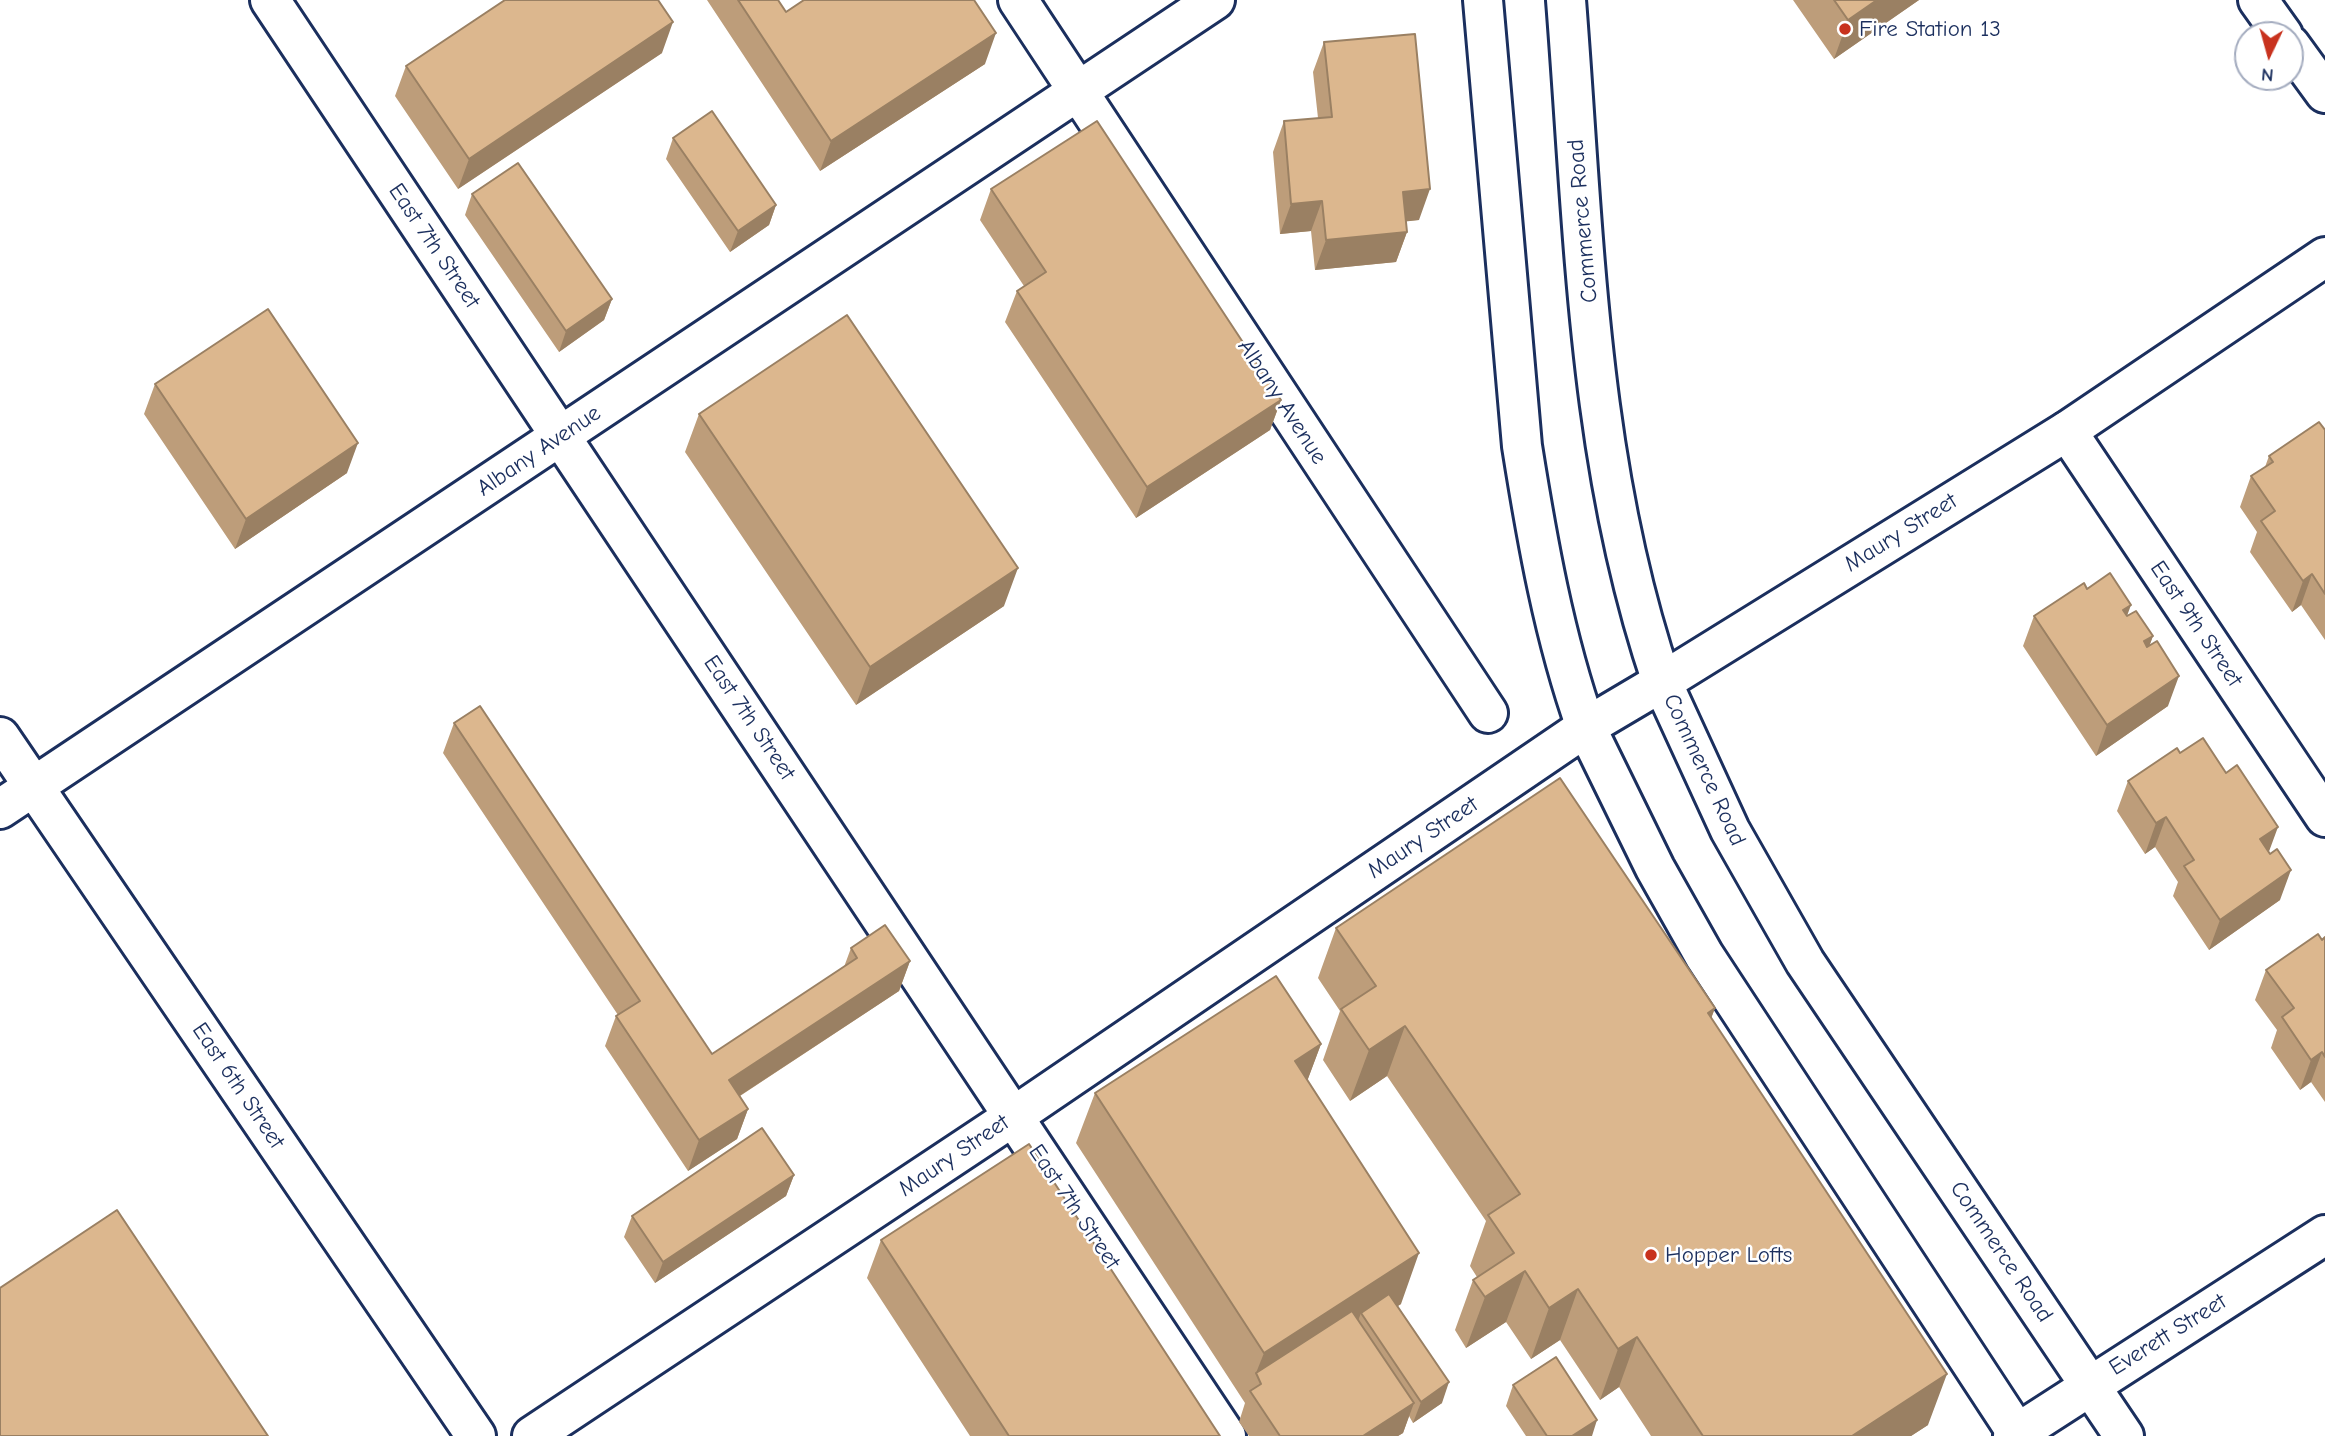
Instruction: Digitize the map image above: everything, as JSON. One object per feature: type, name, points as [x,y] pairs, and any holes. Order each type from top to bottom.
[{"type":"street","name":"East 7th Street","points":[[270,0],[1226,1436]]},
{"type":"street","points":[[1018,0],[1077,91]]},
{"type":"street","name":"Albany Avenue","points":[[0,809],[1215,0]]},
{"type":"street","points":[[1483,0],[1521,446],[1536,533],[1574,692],[1587,727],[1655,868],[1704,955],[2016,1435]]},
{"type":"street","name":"Commerce Road","points":[[1566,0],[1601,415],[1618,513],[1647,638],[1662,682],[1730,830],[1805,962],[2124,1436]]},
{"type":"street","points":[[2258,0],[2273,21]]},
{"type":"street","points":[[2304,64],[2325,93]]},
{"type":"street","name":"Albany Avenue","points":[[1077,91],[1488,713]]},
{"type":"street","name":"Maury Street","points":[[532,1436],[1014,1116],[1587,727],[2067,431],[2325,257]]},
{"type":"street","name":"East 9th Street","points":[[2067,431],[2325,817]]},
{"type":"street","name":"East 6th Street","points":[[0,737],[476,1436]]},
{"type":"street","name":"Everett Street","points":[[2016,1435],[2090,1384],[2325,1235]]},
{"type":"building","points":[[505,0],[658,0],[673,22],[469,159],[406,66]]},
{"type":"building","points":[[738,0],[778,0],[786,12],[804,0],[974,0],[996,33],[831,141]]},
{"type":"building","points":[[1834,0],[1877,0],[1848,20]]},
{"type":"building","points":[[1415,34],[1430,189],[1403,192],[1407,232],[1326,240],[1322,201],[1291,204],[1284,121],[1332,117],[1324,42]]},
{"type":"building","points":[[712,111],[776,205],[738,231],[673,138]]},
{"type":"building","points":[[1097,121],[1281,400],[1147,487],[1017,291],[1046,272],[991,189]]},
{"type":"building","points":[[518,163],[612,299],[566,331],[472,194]]},
{"type":"building","points":[[268,309],[358,443],[246,519],[155,384]]},
{"type":"building","points":[[847,315],[1018,568],[870,667],[699,414]]},
{"type":"building","points":[[2319,422],[2325,430],[2325,594],[2312,574],[2303,581],[2261,521],[2275,511],[2251,476],[2273,462],[2269,456]]},
{"type":"building","points":[[2110,573],[2131,605],[2123,610],[2127,616],[2136,611],[2153,636],[2144,641],[2147,647],[2157,641],[2179,676],[2107,725],[2034,616],[2084,583],[2087,589]]},
{"type":"building","points":[[480,706],[712,1054],[857,958],[851,948],[885,925],[910,961],[729,1080],[748,1109],[699,1140],[616,1016],[640,1001],[454,723]]},
{"type":"building","points":[[2203,738],[2226,773],[2237,765],[2278,827],[2260,839],[2270,854],[2277,849],[2291,870],[2220,920],[2184,866],[2194,860],[2166,817],[2156,823],[2128,781],[2177,748],[2180,753]]},
{"type":"building","points":[[1560,778],[1715,1008],[1708,1013],[1947,1374],[1852,1436],[1703,1436],[1637,1337],[1618,1349],[1578,1289],[1549,1308],[1525,1271],[1485,1297],[1473,1280],[1514,1253],[1488,1215],[1520,1194],[1405,1026],[1369,1050],[1341,1009],[1376,986],[1336,928]]},
{"type":"building","points":[[2318,934],[2322,940],[2325,937],[2325,1057],[2322,1052],[2311,1060],[2282,1017],[2294,1008],[2266,970]]},
{"type":"building","points":[[1276,976],[1321,1044],[1295,1061],[1419,1253],[1264,1353],[1095,1093]]},
{"type":"building","points":[[762,1128],[794,1175],[663,1262],[632,1216]]},
{"type":"building","points":[[1029,1144],[1220,1436],[1009,1436],[881,1240]]},
{"type":"building","points":[[117,1210],[268,1436],[0,1436],[0,1288]]},
{"type":"building","points":[[1389,1294],[1449,1382],[1421,1402],[1361,1313]]},
{"type":"building","points":[[1352,1311],[1414,1403],[1363,1436],[1280,1436],[1250,1391],[1261,1384],[1256,1373]]},
{"type":"building","points":[[1556,1357],[1597,1420],[1572,1436],[1547,1436],[1513,1385]]},
{"type":"place","name":"Fire Station 13","points":[[1845,29]]},
{"type":"place","name":"Hopper Lofts","points":[[1651,1255]]}]
